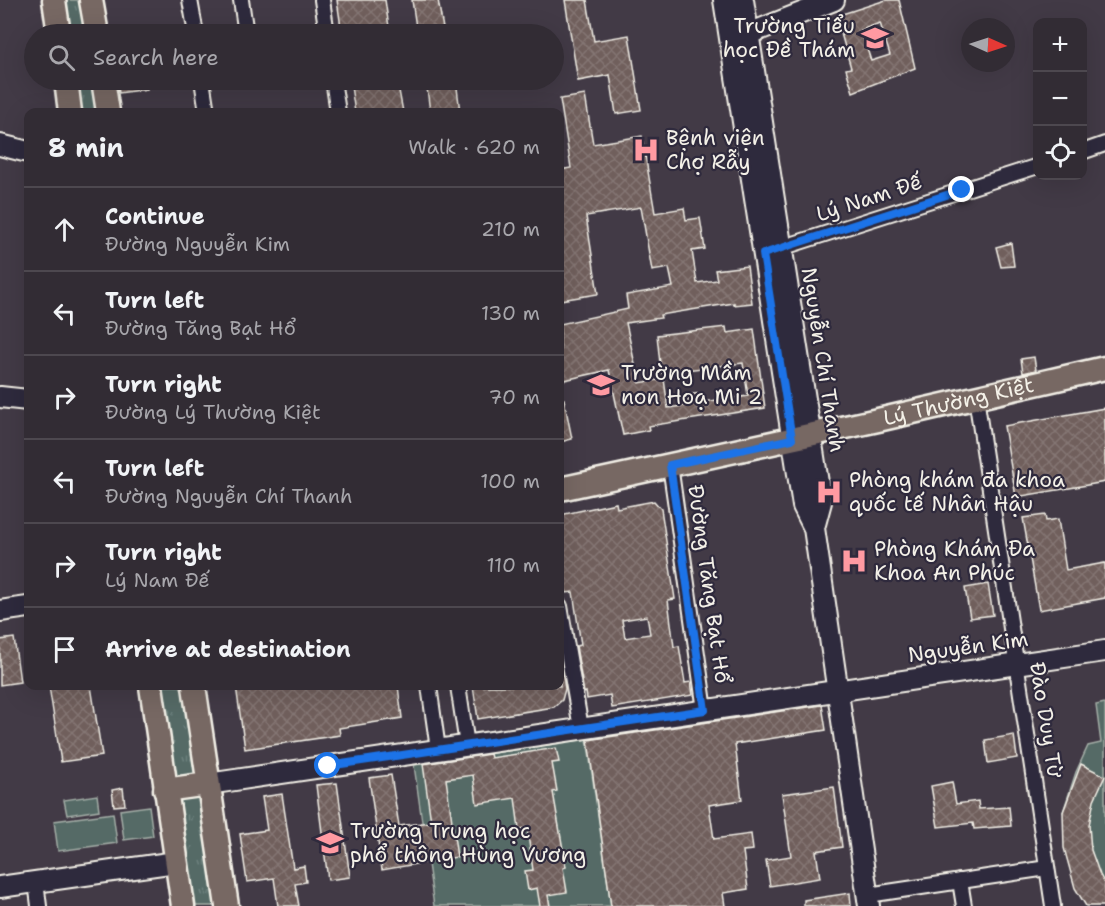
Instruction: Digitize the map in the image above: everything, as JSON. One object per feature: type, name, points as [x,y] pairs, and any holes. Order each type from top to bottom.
[{"type":"main road","points":[[54,0],[58,24]]},
{"type":"main road","points":[[91,0],[95,24]]},
{"type":"main road","points":[[67,90],[70,108]]},
{"type":"main road","points":[[105,90],[107,108]]},
{"type":"main road","name":"Lý Thường Kiệt","points":[[564,488],[1105,368]]},
{"type":"main road","points":[[152,690],[183,906]]},
{"type":"main road","points":[[195,690],[227,906]]},
{"type":"main road","points":[[165,790],[208,784]]},
{"type":"street","points":[[190,0],[194,24]]},
{"type":"street","points":[[241,0],[245,24]]},
{"type":"street","points":[[322,0],[326,24]]},
{"type":"street","points":[[739,38],[834,0]]},
{"type":"street","name":"Nguyễn Chí Thanh","points":[[734,4],[801,437],[802,507],[814,528],[837,690]]},
{"type":"street","points":[[204,90],[206,108]]},
{"type":"street","points":[[335,90],[337,108]]},
{"type":"street","points":[[1087,151],[1105,144]]},
{"type":"street","points":[[0,145],[24,151]]},
{"type":"street","name":"Lý Nam Đế","points":[[772,251],[1033,168]]},
{"type":"street","points":[[0,397],[24,400]]},
{"type":"street","name":"Đào Duy Từ","points":[[976,397],[1053,906]]},
{"type":"street","name":"Đường Tăng Bạt Hổ","points":[[670,465],[705,710]]},
{"type":"street","points":[[0,611],[24,608]]},
{"type":"street","points":[[564,629],[581,728]]},
{"type":"street","name":"Nguyễn Kim","points":[[208,784],[1105,651]]},
{"type":"street","points":[[430,690],[438,749]]},
{"type":"street","points":[[459,690],[467,745]]},
{"type":"street","points":[[837,690],[869,901],[960,881],[1047,868]]},
{"type":"street","points":[[0,886],[176,862]]},
{"type":"street","points":[[960,881],[964,906]]},
{"type":"street","points":[[36,882],[39,906]]},
{"type":"green space","points":[[62,0],[84,0],[88,24],[66,24]]},
{"type":"green space","points":[[75,90],[97,90],[100,108],[78,108]]},
{"type":"green space","points":[[159,690],[186,690],[218,906],[191,906]]},
{"type":"green space","points":[[1105,703],[1105,906],[1063,812],[1076,772],[1088,746],[1101,743],[1096,705]]},
{"type":"green space","points":[[587,739],[611,906],[434,906],[414,765]]},
{"type":"green space","points":[[97,795],[99,810],[67,815],[64,800]]},
{"type":"green space","points":[[149,806],[153,836],[124,840],[120,810]]},
{"type":"green space","points":[[113,813],[117,843],[58,851],[54,821]]},
{"type":"building","points":[[337,0],[385,0],[389,24],[341,24]]},
{"type":"building","points":[[412,0],[438,0],[442,24],[416,24]]},
{"type":"building","points":[[565,0],[587,0],[594,41],[629,35],[641,110],[616,114],[610,75],[578,81]]},
{"type":"building","name":"Trường Tiểu học Đề Thám","points":[[886,0],[899,0],[915,68],[853,92],[846,69],[851,68],[836,16]],"holes":[[[880,23],[890,55],[871,61],[861,30]]]},
{"type":"building","points":[[119,90],[140,90],[119,93]]},
{"type":"building","points":[[352,90],[399,90],[402,108],[354,108]]},
{"type":"building","points":[[427,90],[457,90],[460,108],[430,108]]},
{"type":"building","points":[[585,95],[593,144],[642,136],[655,213],[684,208],[686,220],[700,218],[705,249],[692,251],[697,283],[717,280],[715,270],[747,266],[752,303],[734,305],[734,303],[626,323],[639,383],[664,379],[668,408],[689,405],[687,395],[701,393],[702,402],[748,396],[743,363],[661,373],[657,335],[726,327],[727,333],[754,329],[765,408],[648,426],[649,430],[623,435],[609,370],[564,380],[564,323],[628,309],[626,295],[673,287],[669,268],[652,271],[641,207],[586,216],[598,294],[564,299],[564,169],[571,168],[564,124],[564,108],[561,108],[560,99]]},
{"type":"building","points":[[1011,243],[1014,266],[1001,267],[996,247]]},
{"type":"building","points":[[1034,357],[1036,370],[1023,373],[1021,359]]},
{"type":"building","points":[[564,399],[572,439],[564,441]]},
{"type":"building","points":[[1105,408],[1105,482],[1016,497],[1004,426]]},
{"type":"building","points":[[654,501],[661,509],[675,599],[668,600],[674,647],[679,646],[685,683],[691,682],[693,695],[612,708],[610,695],[587,699],[586,692],[584,693],[576,646],[581,645],[573,592],[566,593],[564,579],[564,514],[616,503],[617,508]],"holes":[[[647,616],[650,634],[625,638],[622,620]]]},
{"type":"building","points":[[1045,515],[1046,521],[1058,519],[1066,570],[1105,563],[1105,598],[1039,610],[1023,518]]},
{"type":"building","points":[[988,584],[993,615],[970,618],[965,588]]},
{"type":"building","points":[[14,638],[20,682],[0,685],[0,640]]},
{"type":"building","points":[[564,682],[565,689],[562,700],[554,707],[478,719],[474,690],[564,690]]},
{"type":"building","points":[[50,690],[92,690],[102,756],[61,762]]},
{"type":"building","points":[[237,690],[398,690],[402,718],[339,728],[340,735],[245,749]]},
{"type":"building","points":[[822,705],[826,730],[735,744],[742,800],[709,805],[714,839],[751,834],[753,850],[743,851],[748,889],[723,893],[725,906],[611,906],[588,740]]},
{"type":"building","points":[[1014,735],[1017,758],[988,763],[985,740]]},
{"type":"building","points":[[556,748],[559,762],[552,763],[557,791],[553,792],[566,867],[563,868],[567,892],[548,895],[550,906],[540,906],[537,888],[528,890],[525,871],[533,870],[527,828],[519,829],[515,798],[477,804],[473,775],[446,779],[457,857],[382,870],[369,778],[391,775],[399,826],[431,822],[423,764],[490,754],[491,758]]},
{"type":"building","points":[[1081,764],[1105,776],[1094,800],[1089,825],[1091,850],[1105,884],[1105,906],[1086,906],[1075,888],[1064,848],[1063,812]]},
{"type":"building","points":[[952,782],[956,804],[978,801],[979,809],[1009,807],[1011,826],[974,829],[973,823],[938,827],[931,786]]},
{"type":"building","points":[[337,783],[350,877],[328,880],[316,785]]},
{"type":"building","points":[[834,787],[842,847],[816,851],[820,878],[770,886],[766,860],[791,856],[782,794]]},
{"type":"building","points":[[123,788],[125,805],[114,806],[112,790]]},
{"type":"building","points":[[282,794],[293,868],[304,866],[306,882],[295,884],[299,906],[278,906],[274,878],[247,882],[240,834],[267,830],[262,797]]},
{"type":"building","points":[[850,893],[851,906],[804,906],[804,900]]},
{"type":"place","name":"Trường Tiểu học Đề Thám","points":[[875,38]]},
{"type":"place","name":"Bệnh viện Chợ Rẫy","points":[[646,150]]},
{"type":"place","name":"Trường Mầm non Hoạ Mi 2","points":[[601,385]]},
{"type":"place","name":"Phòng khám đa khoa quốc tế Nhân Hậu","points":[[829,492]]},
{"type":"place","name":"Phòng Khám Đa Khoa An Phúc","points":[[854,561]]},
{"type":"place","name":"Trường Trung học phổ thông Hùng Vương","points":[[330,843]]},
{"type":"route","points":[[328,766],[705,710],[670,465],[792,439],[763,254],[962,190]]}]
